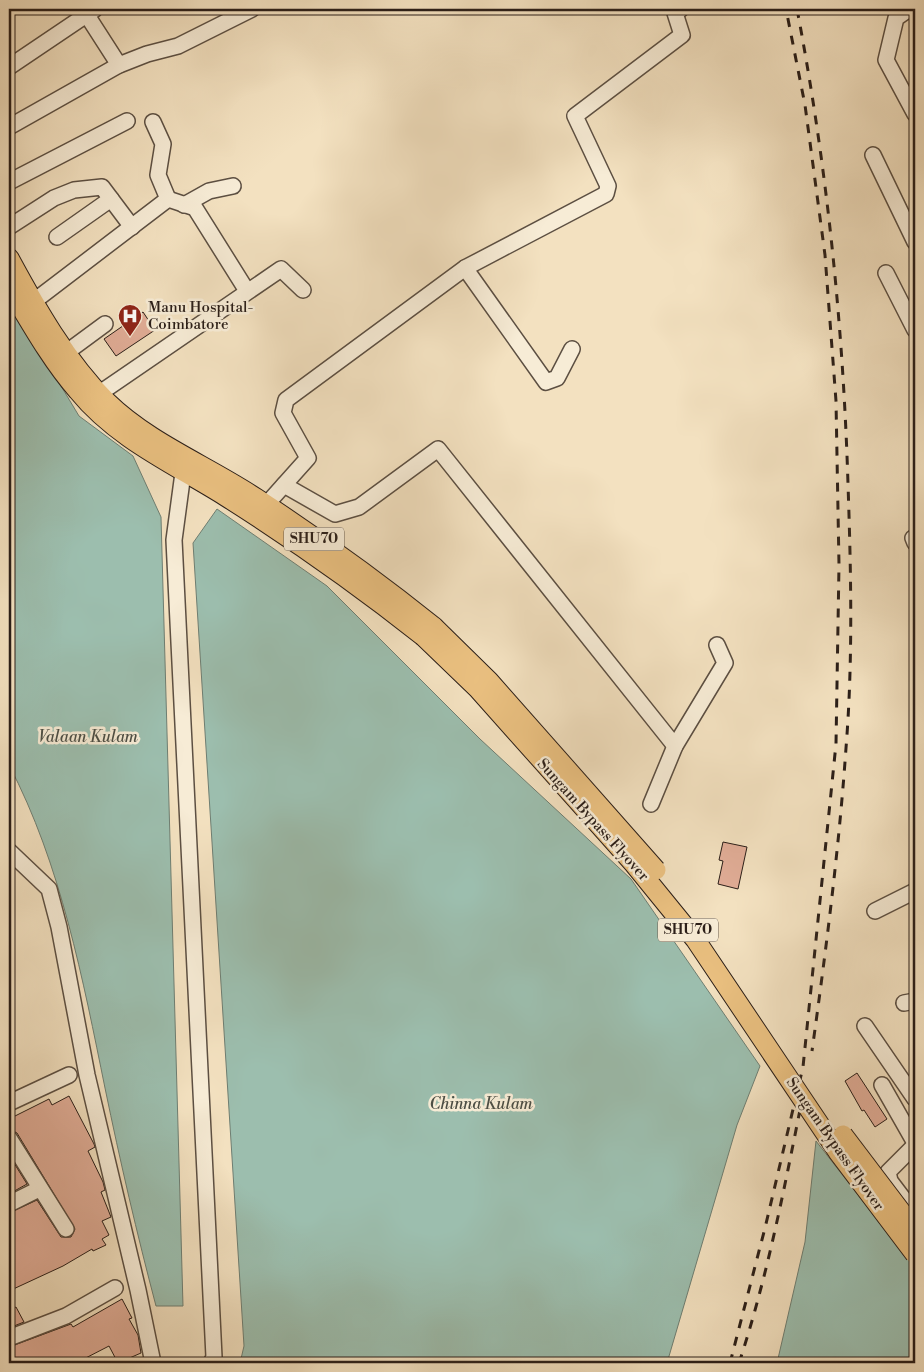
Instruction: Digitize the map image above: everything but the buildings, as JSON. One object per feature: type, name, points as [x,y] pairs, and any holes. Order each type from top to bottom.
[{"type":"main road","name":"SHU70","points":[[9,258],[33,302],[67,352],[107,402],[186,465]]},
{"type":"main road","name":"SHU70","points":[[9,287],[38,335],[78,392],[126,438],[186,465]]},
{"type":"main road","name":"Sungam Bypass Flyover","points":[[186,465],[266,505],[391,592],[428,632],[634,864],[694,939],[838,1152],[915,1254]]},
{"type":"main road","name":"Sungam Bypass Flyover","points":[[186,465],[224,496],[380,602],[428,632],[489,681],[644,855],[704,929],[847,1142],[915,1230]]},
{"type":"street","points":[[9,127],[118,65],[146,54],[178,46],[252,9]]},
{"type":"street","points":[[266,505],[308,458],[282,413],[286,400],[465,268],[606,194],[608,186],[575,116],[682,36],[675,13],[681,9]]},
{"type":"street","points":[[9,67],[88,10],[118,65]]},
{"type":"street","points":[[903,10],[896,18],[886,60],[915,114]]},
{"type":"street","points":[[9,182],[127,121]]},
{"type":"street","points":[[153,122],[163,144],[158,175],[168,199],[195,208],[247,290]]},
{"type":"street","points":[[873,155],[915,242]]},
{"type":"street","points":[[184,205],[209,191],[233,186]]},
{"type":"street","points":[[9,226],[54,198],[74,190],[102,188],[132,226]]},
{"type":"street","points":[[57,237],[111,199]]},
{"type":"street","points":[[33,302],[168,199]]},
{"type":"street","points":[[465,268],[546,382],[557,378],[572,349]]},
{"type":"street","points":[[100,393],[247,290],[281,269],[303,290]]},
{"type":"street","points":[[886,273],[915,330]]},
{"type":"street","points":[[67,352],[105,324]]},
{"type":"street","points":[[284,484],[335,514],[359,507],[438,449],[675,746]]},
{"type":"street","points":[[186,465],[174,540],[214,1357],[211,1363]]},
{"type":"street","points":[[915,537],[913,538],[915,543]]},
{"type":"street","points":[[651,804],[675,746],[725,663],[716,645]]},
{"type":"street","points":[[9,851],[49,889],[59,927],[86,1075],[138,1290],[153,1363]]},
{"type":"street","points":[[875,911],[915,891]]},
{"type":"street","points":[[865,1026],[915,1099]]},
{"type":"street","points":[[9,1103],[69,1075]]},
{"type":"street","points":[[882,1085],[915,1144],[888,1172],[890,1181],[915,1216]]},
{"type":"street","points":[[9,1138],[39,1189],[66,1229]]},
{"type":"street","points":[[9,1204],[39,1189]]},
{"type":"street","points":[[9,1338],[66,1316],[115,1288]]},
{"type":"water","name":"Valaan Kulam","points":[[9,308],[34,341],[79,416],[133,456],[161,517],[183,1306],[156,1306],[123,1170],[79,964],[68,923],[43,842],[9,765]]},
{"type":"water","name":"Chinna Kulam","points":[[217,509],[327,586],[480,739],[631,879],[760,1066],[737,1125],[667,1363],[240,1363],[244,1346],[193,543]]},
{"type":"water","points":[[816,1141],[915,1268],[915,1363],[777,1363],[805,1242]]},
{"type":"railway","points":[[730,1363],[765,1228],[803,1067],[836,744],[839,565],[836,401],[825,255],[805,105],[786,9]]},
{"type":"railway","points":[[797,9],[817,127],[838,305],[846,424],[851,583],[850,682],[840,824],[812,1051]]},
{"type":"railway","points":[[739,1363],[768,1260],[805,1085]]},
{"type":"place","name":"Manu Hospital- Coimbatore","points":[[130,337]]}]
